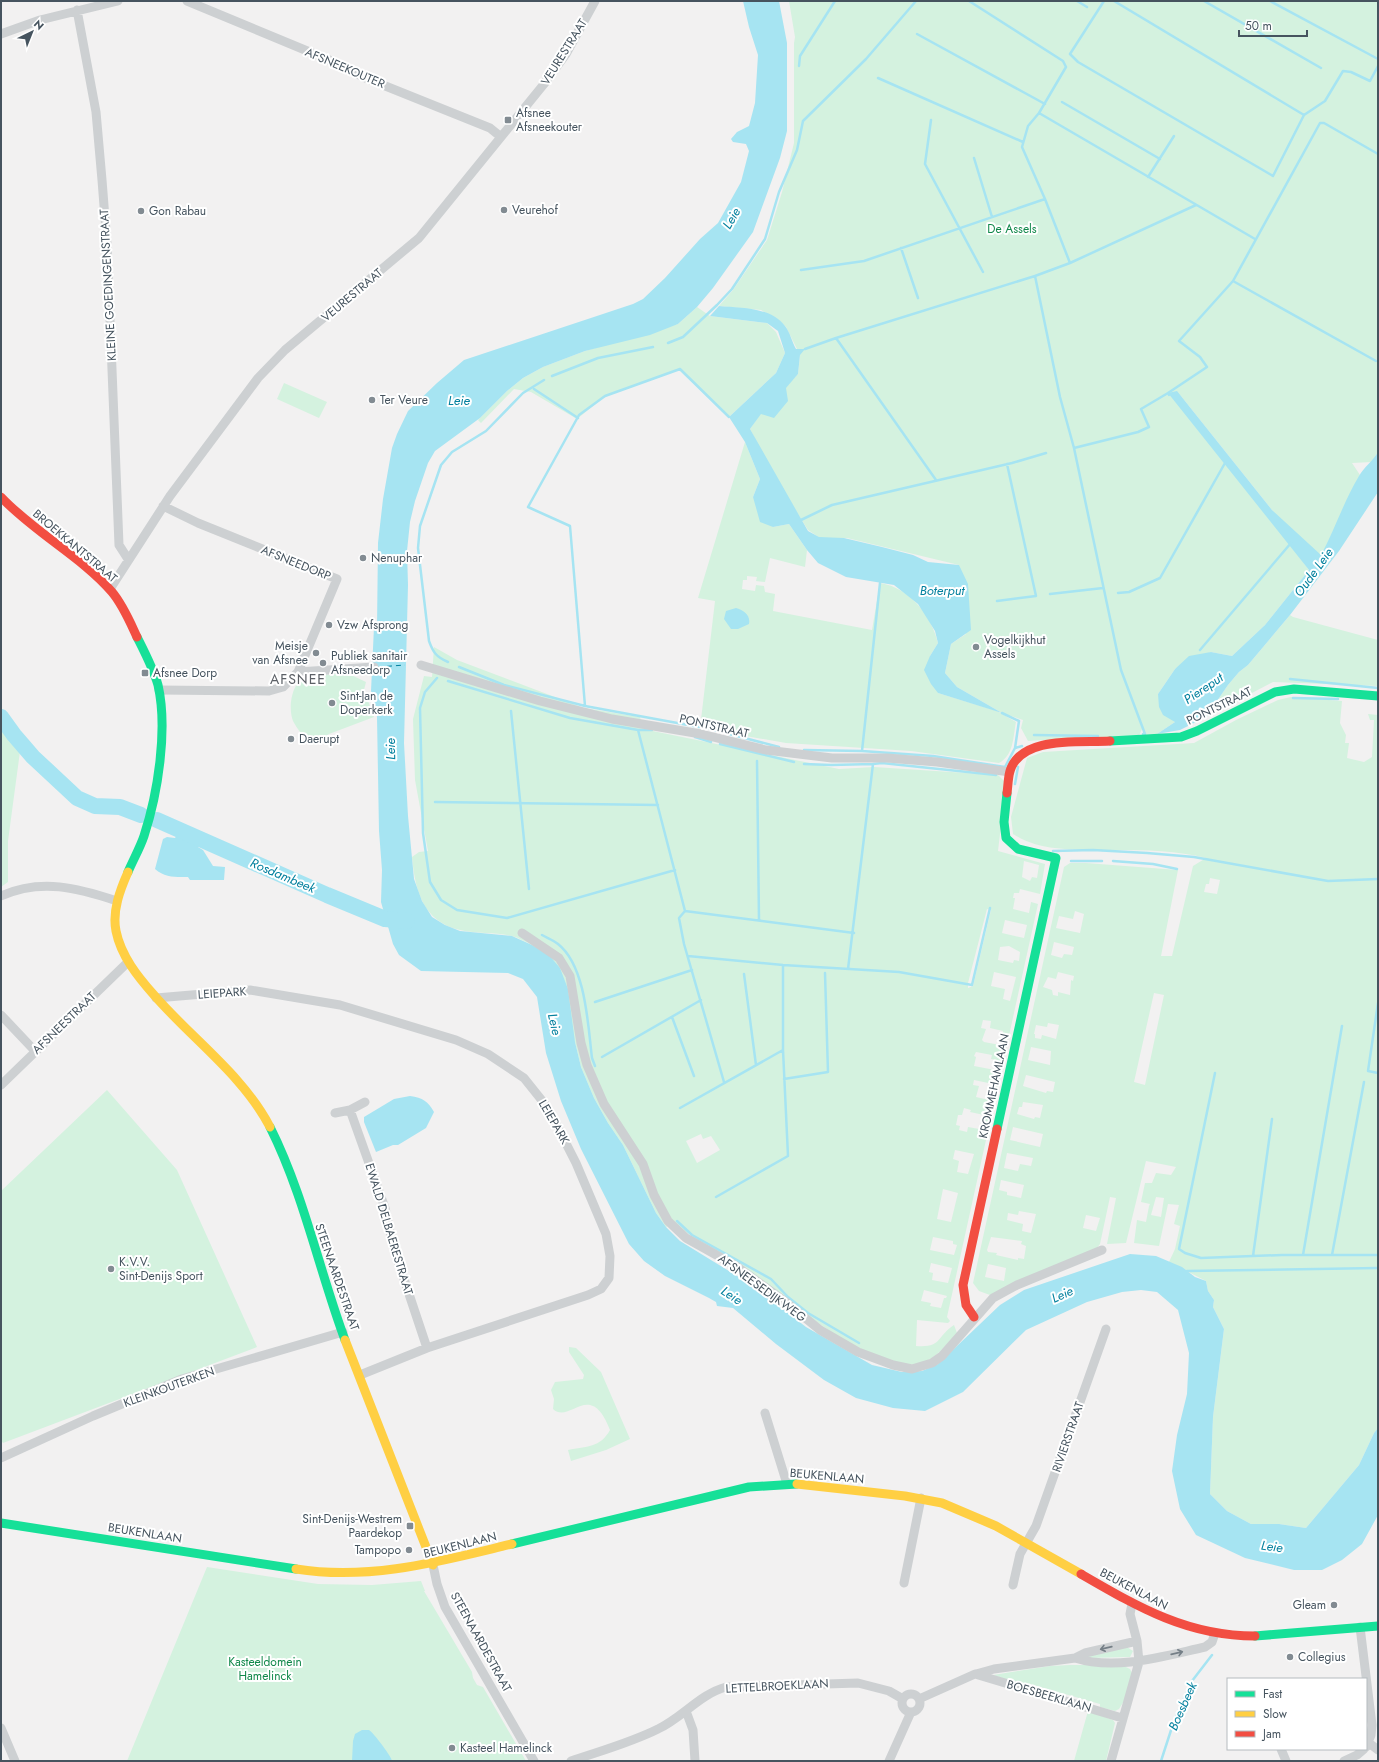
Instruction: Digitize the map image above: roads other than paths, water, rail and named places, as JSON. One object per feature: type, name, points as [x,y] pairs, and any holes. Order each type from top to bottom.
[{"type":"street","points":[[1,34],[40,20],[118,1]]},
{"type":"street","name":"AFSNEEKOUTER","points":[[187,1],[346,67],[363,77],[490,128],[502,137]]},
{"type":"street","name":"VEURESTRAAT","points":[[110,589],[163,506],[262,373],[285,350],[419,238],[544,84],[566,54],[595,1]]},
{"type":"street","name":"KLEINE GOEDINGENSTRAAT","points":[[77,10],[96,112],[107,244],[119,545],[128,559]]},
{"type":"street","name":"BROEKKANTSTRAAT","points":[[1,497],[19,514],[110,589],[121,606],[154,672],[159,690],[160,741],[154,800],[148,826]]},
{"type":"street","name":"AFSNEEDORP","points":[[159,690],[269,691],[284,687],[298,672],[337,579],[198,523],[163,506]]},
{"type":"street","name":"PONTSTRAAT","points":[[421,666],[540,701],[612,719],[701,734],[766,750],[832,758],[887,758],[937,762],[1010,772]]},
{"type":"street","points":[[298,672],[374,668]]},
{"type":"street","name":"PONTSTRAAT","points":[[1056,858],[1018,849],[1006,838],[1004,822],[1012,765],[1022,754],[1035,746],[1181,736],[1197,731],[1210,723],[1274,692],[1294,689],[1378,696]]},
{"type":"street","name":"STEENAARDESTRAAT","points":[[148,826],[130,867],[118,901],[115,926],[117,937],[128,962],[156,998],[244,1088],[266,1121],[286,1161],[329,1294],[433,1565],[437,1584],[445,1607],[534,1761]]},
{"type":"street","name":"KROMMEHAMLAAN","points":[[974,1317],[966,1305],[963,1285],[1056,858]]},
{"type":"street","points":[[1,896],[37,886],[48,885],[84,890],[118,901]]},
{"type":"street","name":"AFSNEESEDIJKWEG","points":[[522,933],[559,958],[570,976],[587,1065],[604,1104],[643,1164],[654,1195],[668,1221],[686,1238],[736,1266],[787,1303],[820,1330],[858,1352],[893,1365],[912,1369],[932,1362],[942,1356],[974,1317],[993,1298],[1017,1285],[1102,1250]]},
{"type":"street","name":"AFSNEESTRAAT","points":[[1,1085],[128,962]]},
{"type":"street","name":"LEIEPARK","points":[[156,998],[250,990],[340,1005],[450,1038],[488,1054],[524,1078],[548,1108],[576,1163],[606,1234],[610,1256],[609,1278],[601,1289],[588,1295],[427,1348],[360,1375]]},
{"type":"street","points":[[1,1015],[35,1052]]},
{"type":"street","points":[[335,1113],[350,1110],[366,1102]]},
{"type":"street","name":"EWALD DELBAERESTRAAT","points":[[350,1110],[385,1208],[393,1246],[427,1348]]},
{"type":"street","name":"RIVIERSTRAAT","points":[[1026,1543],[1036,1526],[1106,1329]]},
{"type":"street","name":"KLEINKOUTERKEN","points":[[1,1458],[86,1419],[182,1379],[343,1332]]},
{"type":"street","points":[[765,1412],[787,1484]]},
{"type":"street","name":"BEUKENLAAN","points":[[1,1523],[327,1573],[388,1572],[433,1565],[749,1487],[787,1484],[834,1487],[921,1498],[942,1503],[975,1516],[1026,1543],[1132,1604],[1169,1621],[1215,1633],[1240,1636],[1378,1626]]},
{"type":"street","points":[[904,1583],[921,1498]]},
{"type":"street","points":[[1013,1585],[1020,1554],[1026,1543]]},
{"type":"street","points":[[1111,1761],[1139,1662],[1137,1640],[1130,1614],[1132,1604]]},
{"type":"street","points":[[1360,1627],[1366,1678]]},
{"type":"street","points":[[1139,1662],[1205,1647],[1212,1642],[1215,1633]]},
{"type":"street","name":"BOESBEEKLAAN","points":[[903,1699],[911,1694],[919,1699],[975,1674],[994,1669],[1075,1658],[1085,1653],[1137,1640]]},
{"type":"street","name":"BOESBEEKLAAN","points":[[1075,1658],[1086,1662],[1139,1662]]},
{"type":"street","name":"BOESBEEKLAAN","points":[[975,1674],[1122,1718]]},
{"type":"street","name":"LETTELBROEKLAAN","points":[[571,1761],[658,1729],[686,1711],[705,1696],[726,1687],[858,1683],[889,1691],[903,1699]]},
{"type":"street","points":[[1367,1684],[1372,1725],[1367,1742]]},
{"type":"street","points":[[903,1699],[902,1706],[907,1712],[910,1712]]},
{"type":"street","points":[[889,1761],[910,1712],[918,1708],[919,1699]]},
{"type":"street","points":[[686,1711],[693,1730],[694,1761]]},
{"type":"street","points":[[1,1728],[15,1761]]},
{"type":"street","points":[[1367,1746],[1378,1750]]},
{"type":"street","points":[[1281,1750],[1286,1761]]},
{"type":"street","points":[[1344,1761],[1357,1755],[1362,1750]]},
{"type":"water","name":"Leie","points":[[743,1],[779,1],[787,43],[787,131],[780,158],[753,232],[713,288],[697,307],[678,324],[650,335],[585,351],[543,367],[523,378],[507,391],[480,418],[435,451],[428,463],[415,501],[410,522],[407,551],[408,585],[404,743],[408,816],[414,879],[422,901],[432,917],[445,925],[460,931],[512,936],[549,955],[560,968],[568,989],[575,1042],[581,1067],[594,1098],[608,1123],[623,1145],[656,1213],[666,1227],[680,1241],[755,1287],[806,1327],[872,1365],[902,1372],[922,1371],[938,1364],[1000,1305],[1024,1290],[1130,1254],[1156,1256],[1182,1267],[1195,1277],[1206,1281],[1208,1291],[1214,1300],[1213,1307],[1224,1329],[1213,1417],[1210,1494],[1227,1511],[1251,1524],[1279,1524],[1306,1528],[1359,1465],[1374,1433],[1378,1428],[1378,1515],[1362,1544],[1342,1560],[1322,1570],[1294,1570],[1245,1558],[1196,1535],[1180,1509],[1172,1471],[1177,1435],[1187,1394],[1189,1353],[1178,1310],[1157,1292],[1141,1290],[1122,1292],[1087,1302],[1026,1330],[963,1392],[925,1411],[893,1408],[856,1398],[824,1380],[776,1344],[733,1308],[717,1306],[716,1302],[665,1276],[644,1261],[629,1244],[581,1149],[561,1101],[546,1053],[537,997],[523,979],[508,973],[421,971],[399,955],[393,944],[381,902],[382,870],[379,831],[377,717],[371,691],[374,627],[377,627],[378,543],[383,499],[392,448],[397,434],[408,411],[464,360],[633,304],[643,299],[665,278],[700,239],[718,223],[741,182],[749,151],[746,144],[733,142],[731,139],[737,132],[749,126],[755,103],[758,55]]},
{"type":"water","name":"Boterput","points":[[719,306],[746,308],[772,315],[787,328],[796,349],[805,349],[800,355],[798,374],[786,388],[788,401],[774,418],[761,414],[750,429],[808,531],[819,537],[844,538],[913,555],[928,562],[959,565],[968,584],[971,630],[951,644],[945,673],[957,687],[1002,713],[938,693],[931,684],[924,670],[938,643],[935,631],[918,604],[894,585],[846,577],[818,563],[789,524],[773,527],[760,522],[753,497],[760,479],[745,442],[729,417],[776,373],[785,353],[778,331],[767,323],[710,316]]},
{"type":"water","points":[[1177,391],[1272,510],[1321,555],[1344,505],[1361,473],[1378,452],[1378,492],[1339,551],[1290,615],[1248,665],[1239,672],[1228,685],[1206,717],[1180,730],[1157,734],[1175,722],[1163,715],[1159,707],[1158,694],[1175,669],[1189,656],[1211,652],[1232,656],[1265,625],[1309,570],[1168,393]]},
{"type":"water","points":[[736,608],[748,616],[749,624],[738,629],[731,629],[724,619],[726,611]]},
{"type":"water","points":[[177,835],[198,844],[198,847],[203,850],[213,866],[225,867],[224,880],[190,880],[188,877],[175,877],[163,874],[155,869],[163,839],[167,837],[175,838]]},
{"type":"water","points":[[410,1096],[425,1101],[430,1105],[434,1112],[426,1128],[398,1145],[393,1145],[376,1152],[364,1122],[364,1117],[394,1099]]},
{"type":"water","points":[[362,1730],[369,1730],[371,1732],[386,1750],[392,1761],[352,1761],[353,1741],[355,1734]]},
{"type":"waterway","points":[[799,66],[800,56],[835,1]]},
{"type":"waterway","points":[[668,343],[683,337],[732,289],[765,239],[779,192],[797,150],[803,121],[866,59],[916,1]]},
{"type":"waterway","points":[[969,1],[1063,61],[1066,67],[1039,113],[1255,239]]},
{"type":"waterway","points":[[1077,1],[1087,7]]},
{"type":"waterway","points":[[1104,1],[1070,54],[1078,62],[1273,176],[1304,115],[1325,101],[1343,71],[1351,72],[1370,81],[1378,66]]},
{"type":"waterway","points":[[1114,1],[1304,115]]},
{"type":"waterway","points":[[1204,1],[1321,68]]},
{"type":"waterway","points":[[1270,1],[1378,59]]},
{"type":"waterway","points":[[917,34],[1045,104]]},
{"type":"waterway","points":[[878,78],[1023,142]]},
{"type":"waterway","points":[[1062,102],[1160,159]]},
{"type":"waterway","points":[[1039,113],[1028,126],[1022,147],[1045,199],[1070,263],[1035,276],[1060,397],[1074,448],[1121,670],[1145,734],[1143,734]]},
{"type":"waterway","points":[[931,120],[925,164],[983,272]]},
{"type":"waterway","points":[[1169,395],[1168,393],[1207,367],[1200,357],[1179,341],[1233,281],[1320,123],[1324,123],[1378,154]]},
{"type":"waterway","points":[[1148,177],[1174,136]]},
{"type":"waterway","points":[[974,158],[992,217]]},
{"type":"waterway","points":[[801,270],[864,261],[1045,199]]},
{"type":"waterway","points":[[1070,263],[1196,205]]},
{"type":"waterway","points":[[901,248],[918,298]]},
{"type":"waterway","points":[[836,338],[1035,276]]},
{"type":"waterway","points":[[1233,281],[1376,361]]},
{"type":"waterway","points":[[805,349],[836,338],[936,480]]},
{"type":"waterway","points":[[552,376],[598,358],[653,347]]},
{"type":"waterway","points":[[699,727],[585,706],[570,526],[528,507],[579,415],[605,396],[680,369],[729,417]]},
{"type":"waterway","points":[[448,662],[436,654],[429,641],[418,548],[420,526],[441,465],[452,452],[486,431],[523,393],[544,380]]},
{"type":"waterway","points":[[534,389],[578,418]]},
{"type":"waterway","points":[[1074,448],[1138,432],[1149,427],[1141,409],[1168,393]]},
{"type":"waterway","points":[[801,520],[832,505],[1012,463],[1046,453]]},
{"type":"waterway","points":[[1118,593],[1129,592],[1160,578],[1225,463]]},
{"type":"waterway","points":[[997,601],[1036,596],[1007,464]]},
{"type":"waterway","points":[[1200,650],[1291,543]]},
{"type":"waterway","points":[[804,750],[862,751],[880,583]]},
{"type":"waterway","points":[[1050,594],[1103,588]]},
{"type":"waterway","points":[[459,667],[504,685],[585,706]]},
{"type":"waterway","points":[[437,678],[425,692],[420,708],[423,833],[430,882],[441,900],[457,910],[507,918],[675,870]]},
{"type":"waterway","points":[[1290,679],[1378,688]]},
{"type":"waterway","points":[[448,681],[570,718],[638,730],[685,911]]},
{"type":"waterway","points":[[1293,698],[1338,699]]},
{"type":"waterway","points":[[511,711],[529,889]]},
{"type":"waterway","points":[[1002,713],[1019,721],[1015,748],[1022,746]]},
{"type":"waterway","name":"Rosdambeek","points":[[1,717],[33,757],[77,798],[95,806],[120,807],[141,815]]},
{"type":"waterway","points":[[710,729],[779,747]]},
{"type":"waterway","points":[[638,730],[652,730]]},
{"type":"waterway","points":[[1034,735],[1098,736]]},
{"type":"waterway","points":[[695,737],[711,742]]},
{"type":"waterway","points":[[720,744],[794,762]]},
{"type":"waterway","points":[[862,751],[933,756],[1005,767],[1015,748]]},
{"type":"waterway","points":[[757,761],[759,920]]},
{"type":"waterway","points":[[848,969],[873,764],[882,763],[996,775]]},
{"type":"waterway","points":[[804,764],[873,764]]},
{"type":"waterway","points":[[1015,784],[1018,767]]},
{"type":"waterway","points":[[435,802],[658,805]]},
{"type":"waterway","name":"Rosdambeek","points":[[157,820],[385,919],[407,921]]},
{"type":"waterway","name":"Rosdambeek","points":[[188,840],[190,835]]},
{"type":"waterway","points":[[1053,851],[1093,850],[1194,857],[1328,881],[1378,879]]},
{"type":"waterway","points":[[1071,861],[1102,861]]},
{"type":"waterway","points":[[1113,861],[1153,864],[1177,869]]},
{"type":"waterway","points":[[688,956],[783,965],[899,972],[972,985],[990,908]]},
{"type":"waterway","points":[[724,1082],[684,944],[679,918],[685,911],[854,933]]},
{"type":"waterway","points":[[542,935],[558,944],[567,954],[575,967],[584,997],[592,1058],[595,1066]]},
{"type":"waterway","points":[[783,965],[783,1050]]},
{"type":"waterway","points":[[595,1002],[692,970]]},
{"type":"waterway","points":[[784,1079],[828,1072],[825,973]]},
{"type":"waterway","points":[[744,974],[756,1065]]},
{"type":"waterway","points":[[602,1057],[701,1000]]},
{"type":"waterway","points":[[1378,1003],[1368,1071],[1378,1073]]},
{"type":"waterway","points":[[672,1017],[694,1076]]},
{"type":"waterway","points":[[1303,1255],[1342,1026]]},
{"type":"waterway","points":[[680,1108],[783,1050],[788,1156],[716,1197]]},
{"type":"waterway","points":[[1215,1073],[1179,1249],[1185,1253],[1201,1258],[1282,1255],[1378,1255]]},
{"type":"waterway","points":[[1332,1255],[1364,1082]]},
{"type":"waterway","points":[[1253,1256],[1272,1119]]},
{"type":"waterway","points":[[677,1221],[692,1235],[771,1279],[788,1297],[808,1313],[859,1343]]},
{"type":"waterway","points":[[1187,1271],[1378,1268]]},
{"type":"waterway","name":"Boesbeek","points":[[1161,1761],[1174,1721],[1192,1681],[1212,1655]]},
{"type":"place","name":"Afsnee Afsneekouter","points":[[508,120]]},
{"type":"place","name":"Veurehof","points":[[504,210]]},
{"type":"place","name":"Gon Rabau","points":[[141,211]]},
{"type":"place","name":"Ter Veure","points":[[372,400]]},
{"type":"place","name":"Nenuphar","points":[[363,558]]},
{"type":"place","name":"Vzw Afsprong","points":[[329,625]]},
{"type":"place","name":"Vogelkijkhut Assels","points":[[976,647]]},
{"type":"place","name":"Meisje van Afsnee","points":[[316,653]]},
{"type":"place","name":"Publiek sanitair Afsneedorp","points":[[323,663]]},
{"type":"place","name":"Afsnee Dorp","points":[[145,673]]},
{"type":"place","name":"Sint-Jan de Doperkerk","points":[[332,703]]},
{"type":"place","name":"Daerupt","points":[[291,739]]},
{"type":"place","name":"K.V.V. Sint-Denijs Sport","points":[[111,1269]]},
{"type":"place","name":"Sint-Denijs-Westrem Paardekop","points":[[410,1526]]},
{"type":"place","name":"Tampopo","points":[[409,1550]]},
{"type":"place","name":"Gleam","points":[[1334,1605]]},
{"type":"place","name":"Collegius","points":[[1290,1657]]},
{"type":"place","name":"Kasteel Hamelinck","points":[[452,1748]]},
{"type":"district","name":"AFSNEE","points":[[298,679]]},
{"type":"park label","name":"De Assels","points":[[1012,229]]},
{"type":"park label","name":"Kasteeldomein Hamelinck","points":[[265,1669]]},
{"type":"water label","name":"Oude Leie","points":[[1313,572]]},
{"type":"water label","name":"Piereput","points":[[1203,688]]}]
